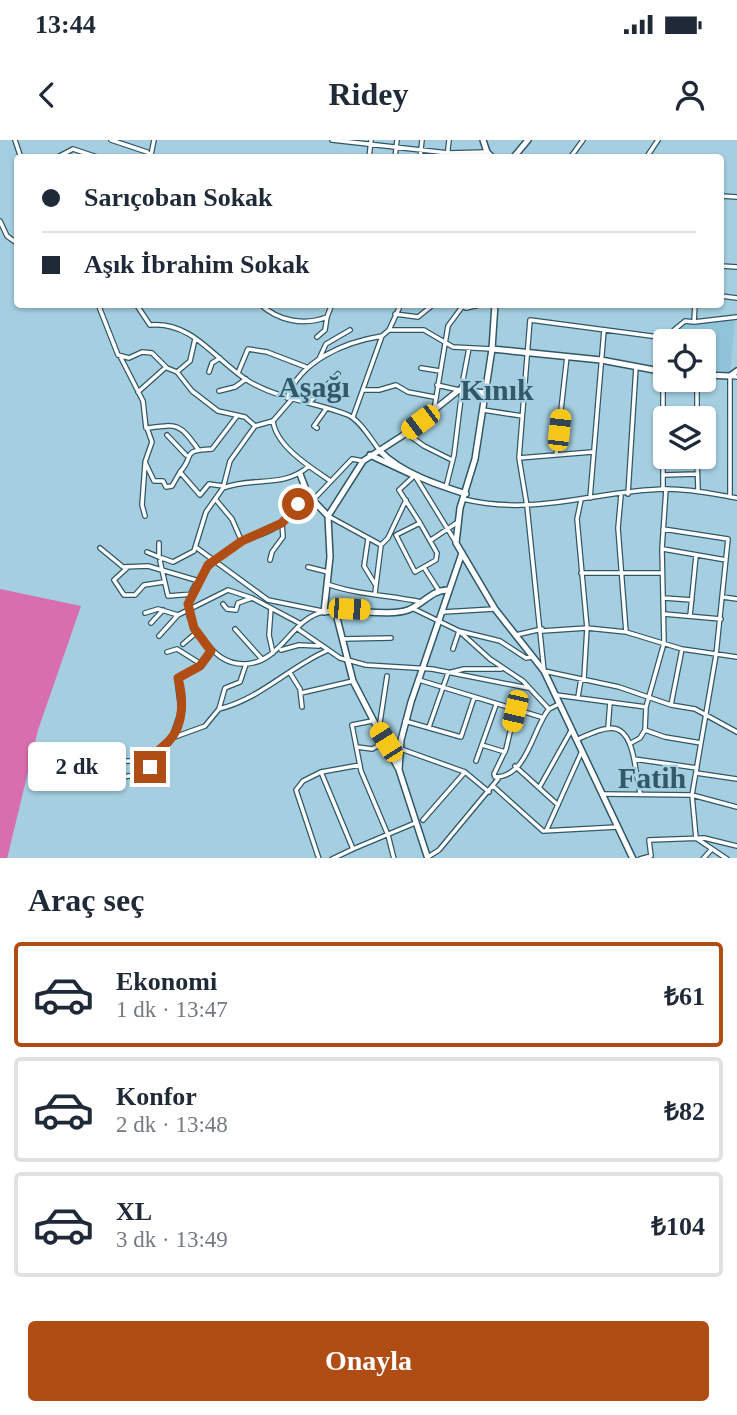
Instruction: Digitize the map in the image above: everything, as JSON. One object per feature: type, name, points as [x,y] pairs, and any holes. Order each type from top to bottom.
[{"type":"street","points":[[111,140],[147,154]]},
{"type":"street","points":[[332,140],[442,154]]},
{"type":"street","points":[[395,154],[397,140]]},
{"type":"street","points":[[420,154],[422,140]]},
{"type":"street","points":[[483,140],[485,153]]},
{"type":"street","points":[[485,153],[491,140]]},
{"type":"street","points":[[516,154],[528,140]]},
{"type":"street","points":[[64,154],[73,149],[88,154]]},
{"type":"street","points":[[466,154],[485,153]]},
{"type":"street","points":[[0,221],[7,236],[14,241]]},
{"type":"street","points":[[100,308],[144,407],[152,442],[145,462],[142,505],[145,516]]},
{"type":"street","points":[[139,308],[150,325],[174,325],[246,379],[289,398],[310,402],[352,418],[380,451],[423,478],[464,497],[508,508],[664,489],[698,489],[737,498]]},
{"type":"street","points":[[265,308],[278,318],[305,321],[327,317]]},
{"type":"street","points":[[317,337],[325,330],[330,308]]},
{"type":"street","points":[[147,552],[175,562],[186,558],[197,548],[206,512],[223,487],[230,461],[255,426],[273,421],[289,398],[291,386],[306,367],[339,349],[382,336],[389,330],[399,308]]},
{"type":"street","points":[[395,314],[418,317],[428,308]]},
{"type":"street","points":[[434,411],[434,397],[451,318],[458,308]]},
{"type":"street","points":[[456,543],[485,393],[495,308]]},
{"type":"street","points":[[694,322],[695,308]]},
{"type":"street","points":[[675,329],[685,321],[737,317]]},
{"type":"street","points":[[544,671],[542,630],[519,458],[530,320],[653,337]]},
{"type":"street","points":[[318,361],[326,344],[350,330]]},
{"type":"street","points":[[389,330],[424,330],[446,344],[469,348],[601,360],[653,370]]},
{"type":"street","points":[[590,498],[604,330]]},
{"type":"street","points":[[352,418],[382,336]]},
{"type":"street","points":[[177,372],[190,361],[195,339]]},
{"type":"street","points":[[446,487],[453,460],[469,348]]},
{"type":"street","points":[[238,373],[248,349],[267,352],[306,367]]},
{"type":"street","points":[[120,356],[129,358],[148,351],[166,367],[177,372],[192,391],[218,411],[245,417],[255,426]]},
{"type":"street","points":[[556,455],[567,356]]},
{"type":"street","points":[[209,372],[212,363],[221,358]]},
{"type":"street","points":[[138,392],[166,367]]},
{"type":"street","points":[[628,494],[636,367]]},
{"type":"street","points":[[421,368],[440,371]]},
{"type":"street","points":[[730,497],[729,415],[737,371]]},
{"type":"street","points":[[310,402],[338,374]]},
{"type":"street","points":[[716,376],[734,377]]},
{"type":"street","points":[[219,391],[235,387],[246,379]]},
{"type":"street","points":[[364,390],[379,390],[396,385],[408,392],[434,397]]},
{"type":"street","points":[[437,385],[485,393]]},
{"type":"street","points":[[324,612],[328,572],[328,516],[363,461],[406,433],[461,390]]},
{"type":"street","points":[[631,743],[640,738],[645,730],[646,707],[664,643],[664,392]]},
{"type":"street","points":[[317,428],[314,426],[326,409]]},
{"type":"street","points":[[482,410],[522,416]]},
{"type":"street","points":[[729,415],[737,415]]},
{"type":"street","points":[[145,462],[154,481],[163,481],[166,487],[172,486],[186,455],[198,449],[212,449],[237,416]]},
{"type":"street","points":[[273,421],[276,432],[309,466],[329,480]]},
{"type":"street","points":[[147,428],[177,426],[185,431],[198,449]]},
{"type":"street","points":[[406,433],[424,446],[453,460]]},
{"type":"street","points":[[167,435],[186,455]]},
{"type":"street","points":[[519,458],[592,452]]},
{"type":"street","points":[[370,455],[414,473],[495,609],[544,671],[632,858]]},
{"type":"street","points":[[319,646],[299,645],[246,664],[226,661],[211,651],[197,632],[188,608],[199,581],[213,561],[242,541],[282,523],[352,459],[363,461]]},
{"type":"street","points":[[180,472],[200,495],[209,484],[223,487],[247,480],[288,480],[309,466]]},
{"type":"street","points":[[697,469],[698,489]]},
{"type":"street","points":[[396,535],[415,572],[425,569],[436,560],[437,553],[398,490],[414,473]]},
{"type":"street","points":[[300,474],[311,497],[328,516],[381,545]]},
{"type":"street","points":[[664,475],[697,474]]},
{"type":"street","points":[[729,477],[737,477]]},
{"type":"street","points":[[621,495],[618,521],[626,632]]},
{"type":"street","points":[[578,697],[587,628],[577,519],[581,499]]},
{"type":"street","points":[[216,500],[232,519],[242,541]]},
{"type":"street","points":[[375,593],[381,545],[388,538],[406,500]]},
{"type":"street","points":[[430,541],[458,522]]},
{"type":"street","points":[[270,560],[272,552],[283,537],[282,523]]},
{"type":"street","points":[[388,538],[420,523]]},
{"type":"street","points":[[663,529],[728,539],[721,620],[692,795],[696,838],[725,858]]},
{"type":"street","points":[[368,538],[364,566],[375,584]]},
{"type":"street","points":[[159,543],[160,563],[168,596],[193,594]]},
{"type":"street","points":[[100,548],[114,562],[128,567],[148,566],[199,581]]},
{"type":"street","points":[[197,548],[268,600],[283,605],[314,607],[324,612]]},
{"type":"street","points":[[662,549],[726,560]]},
{"type":"street","points":[[399,770],[405,721],[447,590],[462,554]]},
{"type":"street","points":[[691,616],[696,556]]},
{"type":"street","points":[[128,567],[114,580],[124,595],[135,595],[146,584],[164,582]]},
{"type":"street","points":[[308,567],[328,572]]},
{"type":"street","points":[[425,569],[439,592]]},
{"type":"street","points":[[582,573],[662,573]]},
{"type":"street","points":[[327,584],[351,593],[375,593],[421,602]]},
{"type":"street","points":[[159,636],[188,608],[201,605],[228,590],[271,608],[300,627],[326,651],[346,660],[391,668],[424,668],[528,688]]},
{"type":"street","points":[[279,650],[300,627],[324,612],[400,612],[447,590]]},
{"type":"street","points":[[723,597],[737,599]]},
{"type":"street","points":[[223,604],[227,609],[236,610],[238,603],[252,598]]},
{"type":"street","points":[[664,598],[692,600]]},
{"type":"street","points":[[265,605],[268,600]]},
{"type":"street","points":[[271,608],[269,635],[273,653]]},
{"type":"street","points":[[412,608],[459,631],[528,688],[549,709]]},
{"type":"street","points":[[441,612],[495,609]]},
{"type":"street","points":[[145,613],[163,610],[178,615]]},
{"type":"street","points":[[151,623],[163,610]]},
{"type":"street","points":[[335,610],[353,681],[399,770],[420,821],[428,858],[439,850],[499,778],[515,766],[535,740],[542,717],[560,703]]},
{"type":"street","points":[[664,614],[721,620]]},
{"type":"street","points":[[516,635],[542,630],[587,628],[626,632],[682,649],[737,657]]},
{"type":"street","points":[[235,629],[261,658]]},
{"type":"street","points":[[453,649],[459,631]]},
{"type":"street","points":[[459,631],[488,636],[526,658],[534,657]]},
{"type":"street","points":[[183,644],[197,632]]},
{"type":"street","points":[[342,639],[391,638]]},
{"type":"street","points":[[167,652],[177,649],[201,664]]},
{"type":"street","points":[[671,705],[682,649]]},
{"type":"street","points":[[92,776],[110,762],[149,760],[172,738],[178,728],[181,711],[177,679],[201,664],[211,651]]},
{"type":"street","points":[[219,709],[253,698],[308,658],[326,651]]},
{"type":"street","points":[[172,738],[203,728],[219,709],[225,688],[240,682],[246,664]]},
{"type":"street","points":[[448,673],[464,669],[503,669]]},
{"type":"street","points":[[544,671],[619,687],[671,705],[695,709],[737,732]]},
{"type":"street","points":[[290,673],[301,693],[302,707]]},
{"type":"street","points":[[429,727],[448,673]]},
{"type":"street","points":[[379,730],[387,676]]},
{"type":"street","points":[[419,680],[542,717]]},
{"type":"street","points":[[301,693],[353,681]]},
{"type":"street","points":[[556,695],[646,707]]},
{"type":"street","points":[[405,721],[461,737],[474,698]]},
{"type":"street","points":[[608,729],[610,702]]},
{"type":"street","points":[[476,761],[496,705]]},
{"type":"street","points":[[499,778],[494,774],[505,752],[515,711]]},
{"type":"street","points":[[372,721],[352,725],[360,765],[394,858]]},
{"type":"street","points":[[539,788],[572,729]]},
{"type":"street","points":[[576,740],[608,729],[623,731],[631,743],[639,793]]},
{"type":"street","points":[[645,730],[665,737],[701,743]]},
{"type":"street","points":[[357,747],[372,749],[386,742]]},
{"type":"street","points":[[482,745],[505,752]]},
{"type":"street","points":[[401,749],[465,772],[489,792]]},
{"type":"street","points":[[547,830],[582,751]]},
{"type":"street","points":[[634,759],[697,768]]},
{"type":"street","points":[[99,781],[147,774],[150,770],[149,760]]},
{"type":"street","points":[[318,858],[296,790],[303,781],[321,772],[360,765]]},
{"type":"street","points":[[515,766],[558,805]]},
{"type":"street","points":[[321,772],[353,849]]},
{"type":"street","points":[[334,858],[420,821],[465,772]]},
{"type":"street","points":[[696,774],[737,779]]},
{"type":"street","points":[[493,786],[538,827],[547,830],[572,832],[617,827]]},
{"type":"street","points":[[602,794],[692,795],[737,807]]},
{"type":"street","points":[[652,857],[649,840],[696,838],[737,846]]},
{"type":"street","points":[[704,858],[712,850]]},
{"type":"shaded area","points":[[735,317],[730,376],[716,375],[716,329],[675,329],[685,321]]},
{"type":"shaded area","points":[[0,589],[81,606],[38,730],[7,858],[0,858]]},
{"type":"district","name":"Aşağı","points":[[314,387]]},
{"type":"district","name":"Kınık","points":[[497,390]]},
{"type":"district","name":"Fatih","points":[[652,778]]},
{"type":"route","points":[[150,767],[149,760],[172,738],[180,722],[182,702],[177,679],[200,666],[211,651],[194,628],[188,604],[208,565],[242,541],[251,540],[282,523],[298,504]]}]
